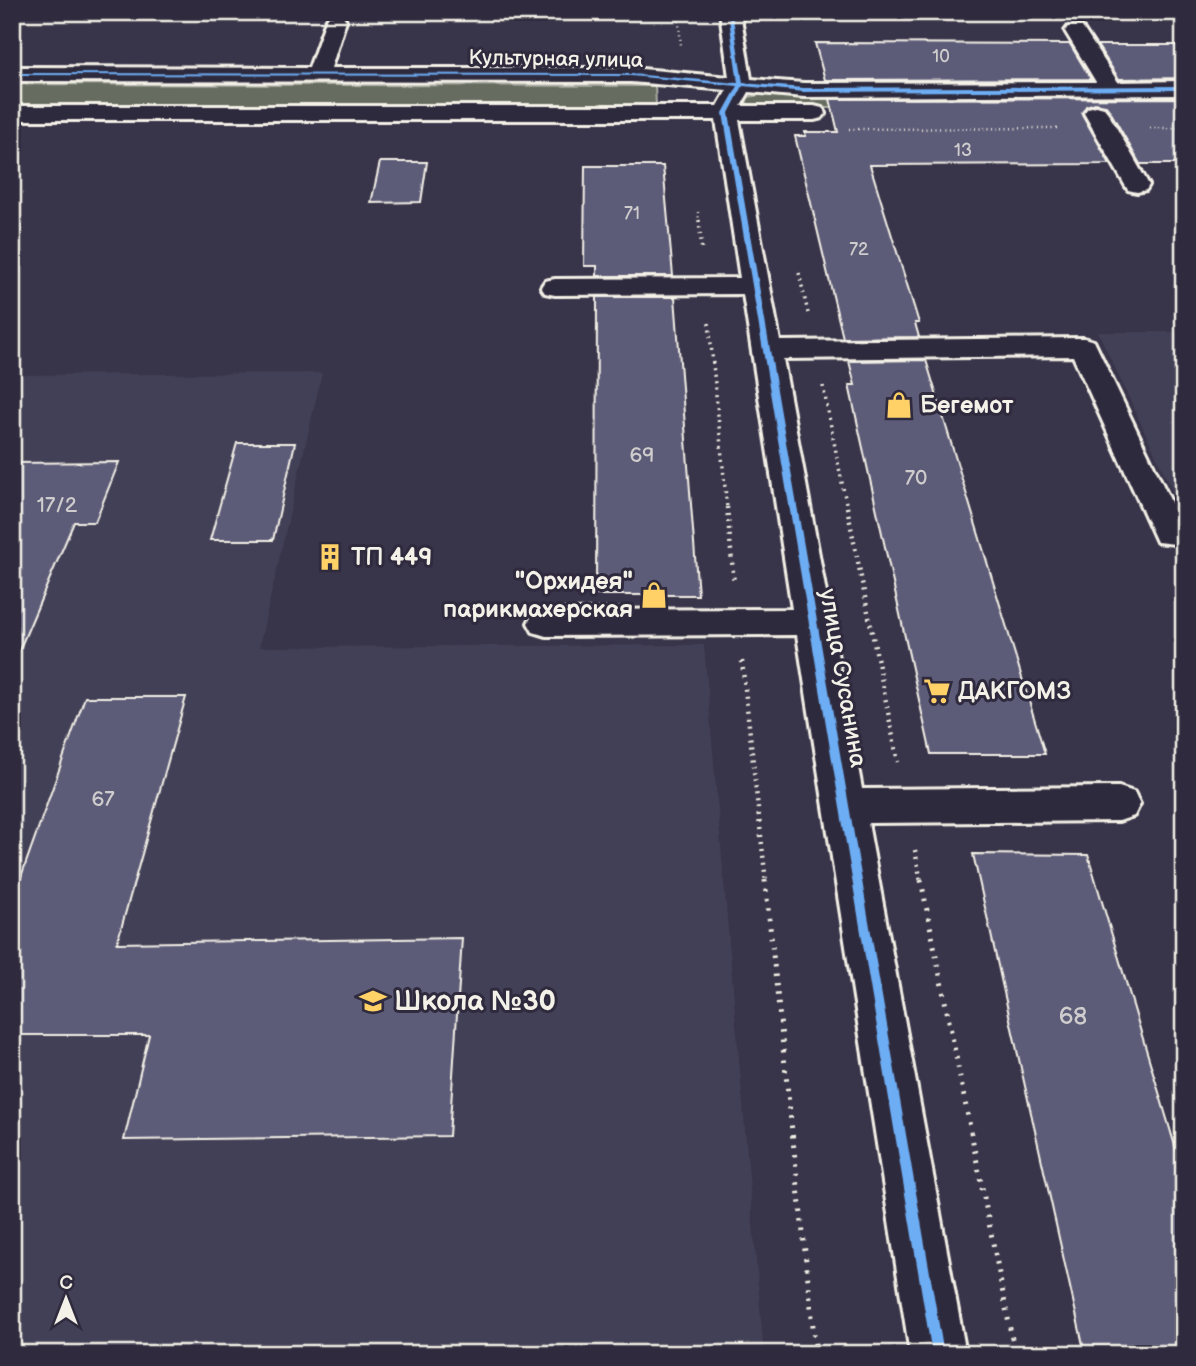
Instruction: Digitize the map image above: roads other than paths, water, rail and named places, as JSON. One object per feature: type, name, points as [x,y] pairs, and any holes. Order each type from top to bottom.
[{"type":"street","name":"улица Сусанина","points":[[730,12],[734,99],[757,286],[938,1354]]},
{"type":"street","points":[[318,75],[336,20]]},
{"type":"street","points":[[1075,32],[1111,88]]},
{"type":"street","name":"Культурная улица","points":[[12,74],[631,75],[684,80],[734,99],[839,121]]},
{"type":"street","name":"Культурная улица","points":[[12,113],[734,99],[804,90],[1184,88]]},
{"type":"street","points":[[1070,113],[1105,118],[1137,185]]},
{"type":"street","points":[[555,287],[757,286]]},
{"type":"street","points":[[768,350],[1084,347],[1169,534],[1184,534]]},
{"type":"street","points":[[546,623],[814,622]]},
{"type":"street","points":[[845,806],[1119,804]]},
{"type":"place","name":"Бегемот","points":[[899,405]]},
{"type":"place","name":"ТП 449","points":[[330,557]]},
{"type":"place","name":"\"Орхидея\" парикмахерская","points":[[654,595]]},
{"type":"place","name":"ДАКГОМЗ","points":[[937,691]]},
{"type":"place","name":"Школа №30","points":[[373,1001]]}]
